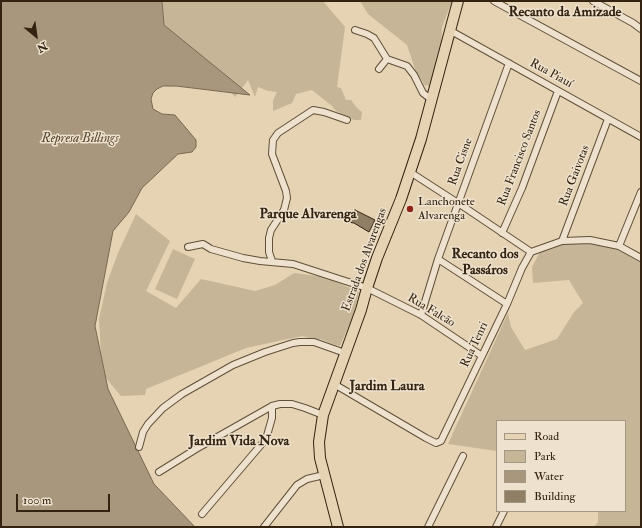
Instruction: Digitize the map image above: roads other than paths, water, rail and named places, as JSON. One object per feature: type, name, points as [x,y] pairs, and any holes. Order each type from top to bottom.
[{"type":"main road","name":"Estrada dos Alvarengas","points":[[338,527],[320,458],[319,442],[323,415],[361,310],[367,288],[422,139],[458,1]]},
{"type":"street","points":[[494,1],[641,80]]},
{"type":"street","points":[[593,1],[634,23],[641,29]]},
{"type":"street","points":[[355,30],[374,38],[387,58],[410,68],[423,92],[432,100]]},
{"type":"street","name":"Rua Piauí","points":[[451,31],[641,136]]},
{"type":"street","points":[[379,69],[387,58]]},
{"type":"street","name":"Rua Cisne","points":[[421,315],[438,259],[509,63]]},
{"type":"street","name":"Rua Francisco Santos","points":[[502,233],[522,188],[558,91]]},
{"type":"street","points":[[272,262],[269,252],[269,238],[271,230],[284,210],[287,198],[286,191],[272,154],[273,140],[278,133],[313,110],[347,120]]},
{"type":"street","name":"Rua Gaivotas","points":[[562,241],[608,119]]},
{"type":"street","points":[[410,172],[458,202],[531,252],[562,241],[595,240],[619,246],[641,258]]},
{"type":"street","points":[[619,246],[641,192]]},
{"type":"street","name":"Rua Falcão","points":[[188,247],[203,244],[211,250],[260,261],[293,264],[367,288],[421,315],[482,356]]},
{"type":"street","name":"Rua Tenri","points":[[334,384],[426,438],[436,443],[438,442],[443,438],[507,304],[522,268],[531,252]]},
{"type":"street","points":[[438,259],[507,304]]},
{"type":"street","points":[[139,447],[148,424],[163,408],[182,394],[232,364],[265,352],[300,342],[314,342],[345,353]]},
{"type":"street","points":[[159,472],[272,406],[292,404],[323,415]]},
{"type":"street","points":[[202,514],[266,439],[271,422],[272,406]]},
{"type":"street","points":[[428,527],[463,456]]},
{"type":"street","points":[[265,527],[297,485],[307,478],[324,475]]},
{"type":"street","points":[[496,527],[504,512]]},
{"type":"water","name":"Represa Billings","points":[[1,1],[162,1],[164,25],[250,95],[176,86],[163,86],[153,93],[151,99],[153,109],[162,114],[175,115],[196,140],[196,147],[192,152],[178,154],[142,188],[129,212],[113,231],[95,326],[108,389],[154,484],[195,527],[1,527]]},
{"type":"place","name":"Lanchonete Alvarenga","points":[[410,209]]},
{"type":"district","name":"Recanto da Amizade","points":[[565,13]]},
{"type":"district","name":"Parque Alvarenga","points":[[308,215]]},
{"type":"district","name":"Recanto dos Passáros","points":[[485,264]]},
{"type":"district","name":"Jardim Laura","points":[[387,387]]},
{"type":"district","name":"Jardim Vida Nova","points":[[239,442]]}]
